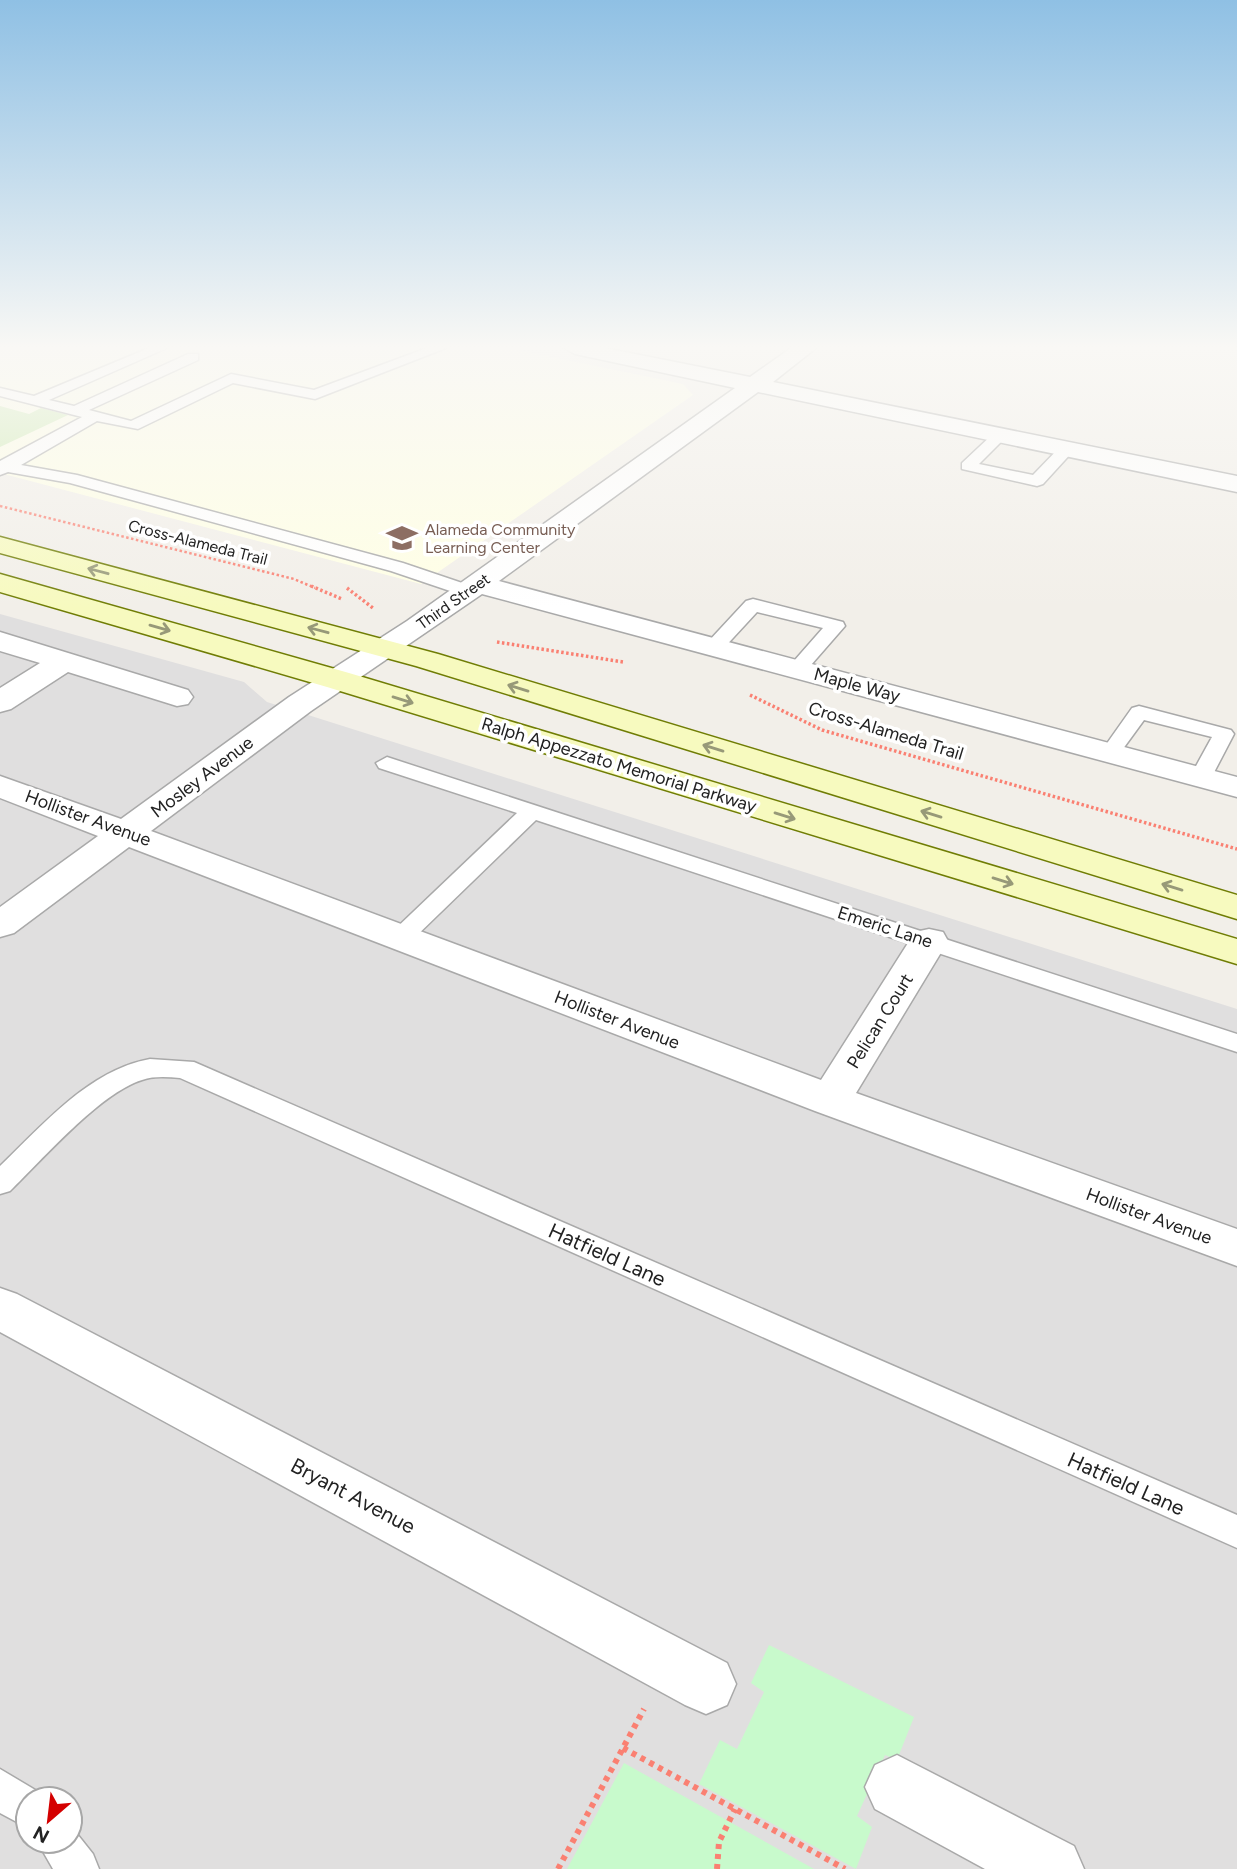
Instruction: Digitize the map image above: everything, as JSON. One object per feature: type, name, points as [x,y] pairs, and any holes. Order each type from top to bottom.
[{"type":"street","name":"Third Street","points":[[338,680],[684,435]]},
{"type":"street","points":[[1001,435],[1237,484]]},
{"type":"street","points":[[0,545],[384,648],[1237,907]]},
{"type":"street","name":"Ralph Appezzato Memorial Parkway","points":[[0,583],[338,680],[1237,952]]},
{"type":"street","name":"Maple Way","points":[[473,587],[714,647],[1237,787]]},
{"type":"street","points":[[0,641],[177,697]]},
{"type":"street","points":[[0,702],[65,662]]},
{"type":"street","name":"Mosley Avenue","points":[[0,925],[300,704],[338,680]]},
{"type":"street","name":"Hollister Avenue","points":[[0,786],[830,1100],[1237,1248]]},
{"type":"street","name":"Pelican Court","points":[[830,1100],[929,941]]},
{"type":"street","name":"Bryant Avenue","points":[[1,1311],[687,1674]]},
{"type":"street","points":[[897,1787],[1051,1869]]},
{"type":"lane","points":[[1,468],[60,435]]},
{"type":"lane","points":[[1000,435],[968,466],[1037,481],[1067,449]]},
{"type":"lane","points":[[1,468],[71,478],[473,587]]},
{"type":"lane","points":[[714,647],[753,605],[836,626],[797,669]]},
{"type":"lane","points":[[1110,753],[1139,712],[1224,734],[1201,777]]},
{"type":"lane","name":"Emeric Lane","points":[[387,763],[1237,1043]]},
{"type":"lane","points":[[400,938],[532,811]]},
{"type":"lane","name":"Hatfield Lane","points":[[0,1183],[100,1093],[129,1074],[163,1066],[184,1069],[1237,1532]]},
{"type":"path","name":"Cross-Alameda Trail","points":[[0,506],[294,579],[345,601]]},
{"type":"path","points":[[364,609],[374,613]]},
{"type":"path","points":[[494,642],[625,662]]},
{"type":"path","name":"Cross-Alameda Trail","points":[[743,691],[822,730],[1237,849]]},
{"type":"path","points":[[558,1869],[623,1748],[687,1674]]},
{"type":"path","points":[[623,1748],[845,1869]]},
{"type":"path","points":[[717,1869],[719,1842],[735,1809]]},
{"type":"shaded area","points":[[0,435],[635,435],[421,584],[0,473]]},
{"type":"shaded area","points":[[0,614],[244,682],[267,702],[1237,1009],[1237,1869],[0,1869]]},
{"type":"green space","points":[[0,435],[25,435],[0,447]]},
{"type":"green space","points":[[769,1645],[914,1717],[897,1760],[885,1755],[857,1816],[872,1827],[856,1869],[699,1784],[720,1740],[737,1749],[764,1692],[751,1683]]},
{"type":"green space","points":[[624,1763],[814,1869],[567,1869]]},
{"type":"place","name":"Alameda Community Learning Center","points":[[402,538]]}]
